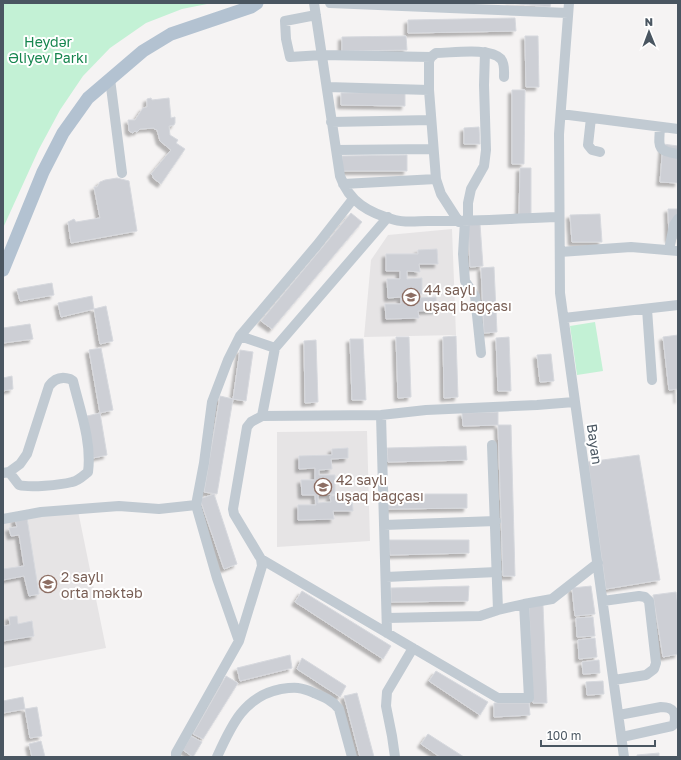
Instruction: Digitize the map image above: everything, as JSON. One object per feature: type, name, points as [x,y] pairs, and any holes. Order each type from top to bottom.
[{"type":"main road","points":[[3,270],[43,172],[63,133],[88,98],[143,51],[171,34],[257,3]]},
{"type":"street","points":[[314,3],[340,176],[343,184],[353,199],[369,210],[396,220],[464,221],[559,217]]},
{"type":"street","points":[[330,3],[569,8]]},
{"type":"street","name":"Bayan","points":[[569,8],[559,134],[560,293],[624,757]]},
{"type":"street","points":[[316,15],[285,21],[287,49],[291,58],[322,55],[431,58]]},
{"type":"street","points":[[481,353],[474,296],[465,281],[463,254],[464,221],[471,189],[484,166],[486,150],[484,85],[485,52]]},
{"type":"street","points":[[464,221],[441,194],[436,179],[429,90],[429,61],[436,53],[492,53],[501,59],[504,64],[504,77]]},
{"type":"street","points":[[110,79],[122,173]]},
{"type":"street","points":[[327,88],[429,90]]},
{"type":"street","points":[[561,114],[678,130]]},
{"type":"street","points":[[591,118],[588,145],[592,150],[600,152]]},
{"type":"street","points":[[331,122],[431,120]]},
{"type":"street","points":[[660,127],[659,144],[665,152],[678,154]]},
{"type":"street","points":[[336,150],[433,149]]},
{"type":"street","points":[[343,184],[436,179]]},
{"type":"street","points":[[239,640],[217,578],[196,505],[204,463],[212,402],[228,360],[240,336],[317,245],[353,199]]},
{"type":"street","points":[[262,416],[275,348],[388,217]]},
{"type":"street","points":[[560,252],[631,247],[674,251],[674,225],[678,219]]},
{"type":"street","points":[[564,318],[678,305]]},
{"type":"street","points":[[647,308],[652,380]]},
{"type":"street","points":[[240,336],[275,348]]},
{"type":"street","points":[[57,379],[70,379],[73,381],[89,454],[88,472],[80,479],[73,482],[30,487],[19,485],[6,472],[20,464],[27,454],[49,386],[52,381],[57,379]]},
{"type":"street","points":[[524,604],[529,698],[498,698],[262,559],[234,514],[233,509],[247,427],[251,422],[262,416],[381,415],[426,410],[574,402]]},
{"type":"street","points":[[381,415],[387,633]]},
{"type":"street","points":[[492,445],[496,521],[498,610]]},
{"type":"street","points":[[3,519],[41,512],[119,506],[159,509],[196,505]]},
{"type":"street","points":[[384,525],[496,521]]},
{"type":"street","points":[[176,757],[176,753],[239,640],[262,566],[262,559]]},
{"type":"street","points":[[387,618],[480,616],[498,610],[552,599],[598,563]]},
{"type":"street","points":[[386,577],[497,572]]},
{"type":"street","points":[[603,601],[639,596],[645,597],[650,602],[656,663],[654,669],[646,674],[614,680]]},
{"type":"street","points":[[395,757],[386,706],[387,692],[413,648]]},
{"type":"street","points":[[217,757],[230,729],[247,706],[254,700],[272,691],[294,687],[303,688],[334,703],[339,709],[352,757]]},
{"type":"street","points":[[619,715],[668,707],[673,710],[675,721],[672,726],[622,737]]},
{"type":"shaded area","name":"44 saylı uşaq bağçası","points":[[452,229],[456,335],[364,337],[371,260],[388,235]]},
{"type":"shaded area","name":"42 saylı uşaq bağçası","points":[[367,431],[370,541],[277,547],[277,432]]},
{"type":"shaded area","name":"2 saylı orta məktəb","points":[[78,511],[106,648],[3,668],[3,521]]},
{"type":"green space","name":"Heydər Əliyev Parkı","points":[[3,3],[212,3],[182,9],[146,23],[110,48],[83,76],[60,110],[39,149],[3,228]]},
{"type":"green space","points":[[595,322],[603,371],[577,375],[570,326]]},
{"type":"building","points":[[509,3],[551,3],[550,7]]},
{"type":"building","points":[[515,18],[516,31],[408,33],[408,20]]},
{"type":"building","points":[[406,36],[407,50],[342,51],[342,37]]},
{"type":"building","points":[[525,36],[538,36],[539,87],[526,87]]},
{"type":"building","points":[[512,90],[525,90],[524,164],[512,164]]},
{"type":"building","points":[[405,92],[405,106],[341,105],[341,93]]},
{"type":"building","points":[[151,98],[152,100],[169,98],[171,118],[175,117],[174,125],[169,126],[170,135],[178,140],[176,143],[185,149],[161,184],[153,178],[151,174],[171,150],[160,141],[157,130],[154,128],[140,129],[133,133],[129,131],[128,120],[135,120],[143,108],[147,107],[147,99]]},
{"type":"building","points":[[479,127],[480,144],[464,144],[464,128]]},
{"type":"building","points":[[663,144],[678,146],[678,183],[660,182]]},
{"type":"building","points":[[407,155],[407,171],[342,171],[342,156]]},
{"type":"building","points":[[520,168],[531,168],[531,214],[519,217]]},
{"type":"building","points":[[117,178],[129,181],[137,231],[71,243],[68,222],[74,219],[76,222],[100,218],[94,187],[97,187],[100,182],[105,180]]},
{"type":"building","points":[[668,209],[678,209],[678,239],[669,239]]},
{"type":"building","points":[[351,213],[362,222],[272,329],[261,321]]},
{"type":"building","points":[[600,214],[602,242],[572,242],[570,215]]},
{"type":"building","points":[[468,224],[480,224],[483,266],[470,267]]},
{"type":"building","points":[[437,249],[438,264],[419,264],[420,272],[407,271],[407,279],[422,278],[422,294],[406,295],[407,304],[417,304],[417,298],[436,297],[437,310],[418,311],[419,318],[386,319],[385,304],[401,304],[401,297],[388,298],[387,279],[400,279],[400,271],[386,271],[386,254],[418,254],[418,250]]},
{"type":"building","points":[[494,267],[497,332],[484,333],[481,268]]},
{"type":"building","points":[[52,283],[54,295],[20,301],[17,289]]},
{"type":"building","points":[[92,296],[94,309],[61,317],[58,303]]},
{"type":"building","points":[[106,306],[113,341],[100,344],[94,309]]},
{"type":"building","points":[[30,324],[33,339],[3,343],[3,328]]},
{"type":"building","points":[[678,335],[678,400],[677,389],[669,390],[663,337]]},
{"type":"building","points":[[456,336],[458,397],[444,398],[443,337]]},
{"type":"building","points":[[396,337],[409,337],[411,397],[398,398]]},
{"type":"building","points":[[509,337],[511,391],[498,391],[496,338]]},
{"type":"building","points":[[350,339],[363,339],[366,400],[352,400]]},
{"type":"building","points":[[316,340],[318,402],[305,403],[304,341]]},
{"type":"building","points":[[101,348],[113,410],[100,413],[89,350]]},
{"type":"building","points":[[240,350],[253,352],[246,401],[233,399]]},
{"type":"building","points":[[551,354],[554,381],[540,382],[537,355]]},
{"type":"building","points":[[12,376],[13,389],[3,391],[3,378]]},
{"type":"building","points":[[220,396],[233,399],[217,494],[204,492]]},
{"type":"building","points":[[498,412],[498,425],[463,426],[462,413]]},
{"type":"building","points":[[100,413],[107,455],[93,458],[87,416]]},
{"type":"building","points":[[498,425],[511,425],[515,576],[503,576]]},
{"type":"building","points":[[466,446],[467,460],[388,462],[387,448]]},
{"type":"building","points":[[348,448],[348,458],[331,459],[332,469],[319,470],[319,475],[335,475],[335,494],[318,495],[318,503],[331,502],[330,496],[352,495],[353,511],[333,511],[334,519],[298,520],[298,505],[316,505],[315,495],[302,495],[301,480],[315,480],[315,468],[299,469],[299,456],[332,455],[332,449]]},
{"type":"building","points":[[639,455],[660,580],[606,589],[588,462]]},
{"type":"building","points":[[214,494],[237,564],[224,569],[200,499]]},
{"type":"building","points":[[388,494],[467,494],[467,508],[388,509]]},
{"type":"building","points":[[27,518],[39,594],[29,596],[24,576],[3,580],[3,569],[24,566],[19,535],[11,536],[9,528],[17,527],[15,519]]},
{"type":"building","points":[[389,540],[469,540],[469,553],[390,555]]},
{"type":"building","points":[[469,586],[468,601],[391,602],[391,588]]},
{"type":"building","points":[[591,586],[595,614],[575,616],[572,588]]},
{"type":"building","points":[[302,591],[391,646],[383,659],[295,602]]},
{"type":"building","points":[[676,592],[678,606],[678,654],[663,657],[653,595]]},
{"type":"building","points":[[543,605],[547,703],[533,703],[529,606]]},
{"type":"building","points":[[17,616],[18,624],[32,621],[34,636],[3,641],[3,626],[10,625],[9,617]]},
{"type":"building","points":[[593,617],[595,636],[577,637],[576,618]]},
{"type":"building","points":[[595,638],[597,657],[579,659],[578,640]]},
{"type":"building","points":[[290,655],[292,668],[240,681],[237,668]]},
{"type":"building","points":[[302,658],[346,686],[340,697],[297,669]]},
{"type":"building","points":[[599,660],[600,673],[583,674],[582,662]]},
{"type":"building","points":[[436,671],[488,702],[480,715],[429,681]]},
{"type":"building","points":[[226,676],[238,683],[203,739],[193,734]]},
{"type":"building","points":[[603,681],[604,694],[587,695],[586,682]]},
{"type":"building","points":[[357,693],[374,757],[360,757],[344,696]]},
{"type":"building","points":[[23,697],[25,709],[3,713],[3,701]]},
{"type":"building","points":[[494,703],[529,703],[530,715],[494,717]]},
{"type":"building","points":[[37,707],[42,736],[30,738],[25,709]]},
{"type":"building","points":[[428,734],[464,757],[440,757],[421,744]]},
{"type":"building","points":[[191,736],[202,742],[193,757],[183,750]]},
{"type":"building","points":[[41,741],[45,757],[32,757],[29,744]]},
{"type":"building","points":[[659,753],[659,757],[637,757],[637,755]]},
{"type":"place","name":"44 saylı uşaq bağçası","points":[[411,297]]},
{"type":"place","name":"42 saylı uşaq bağçası","points":[[323,487]]},
{"type":"place","name":"2 saylı orta məktəb","points":[[48,584]]}]
